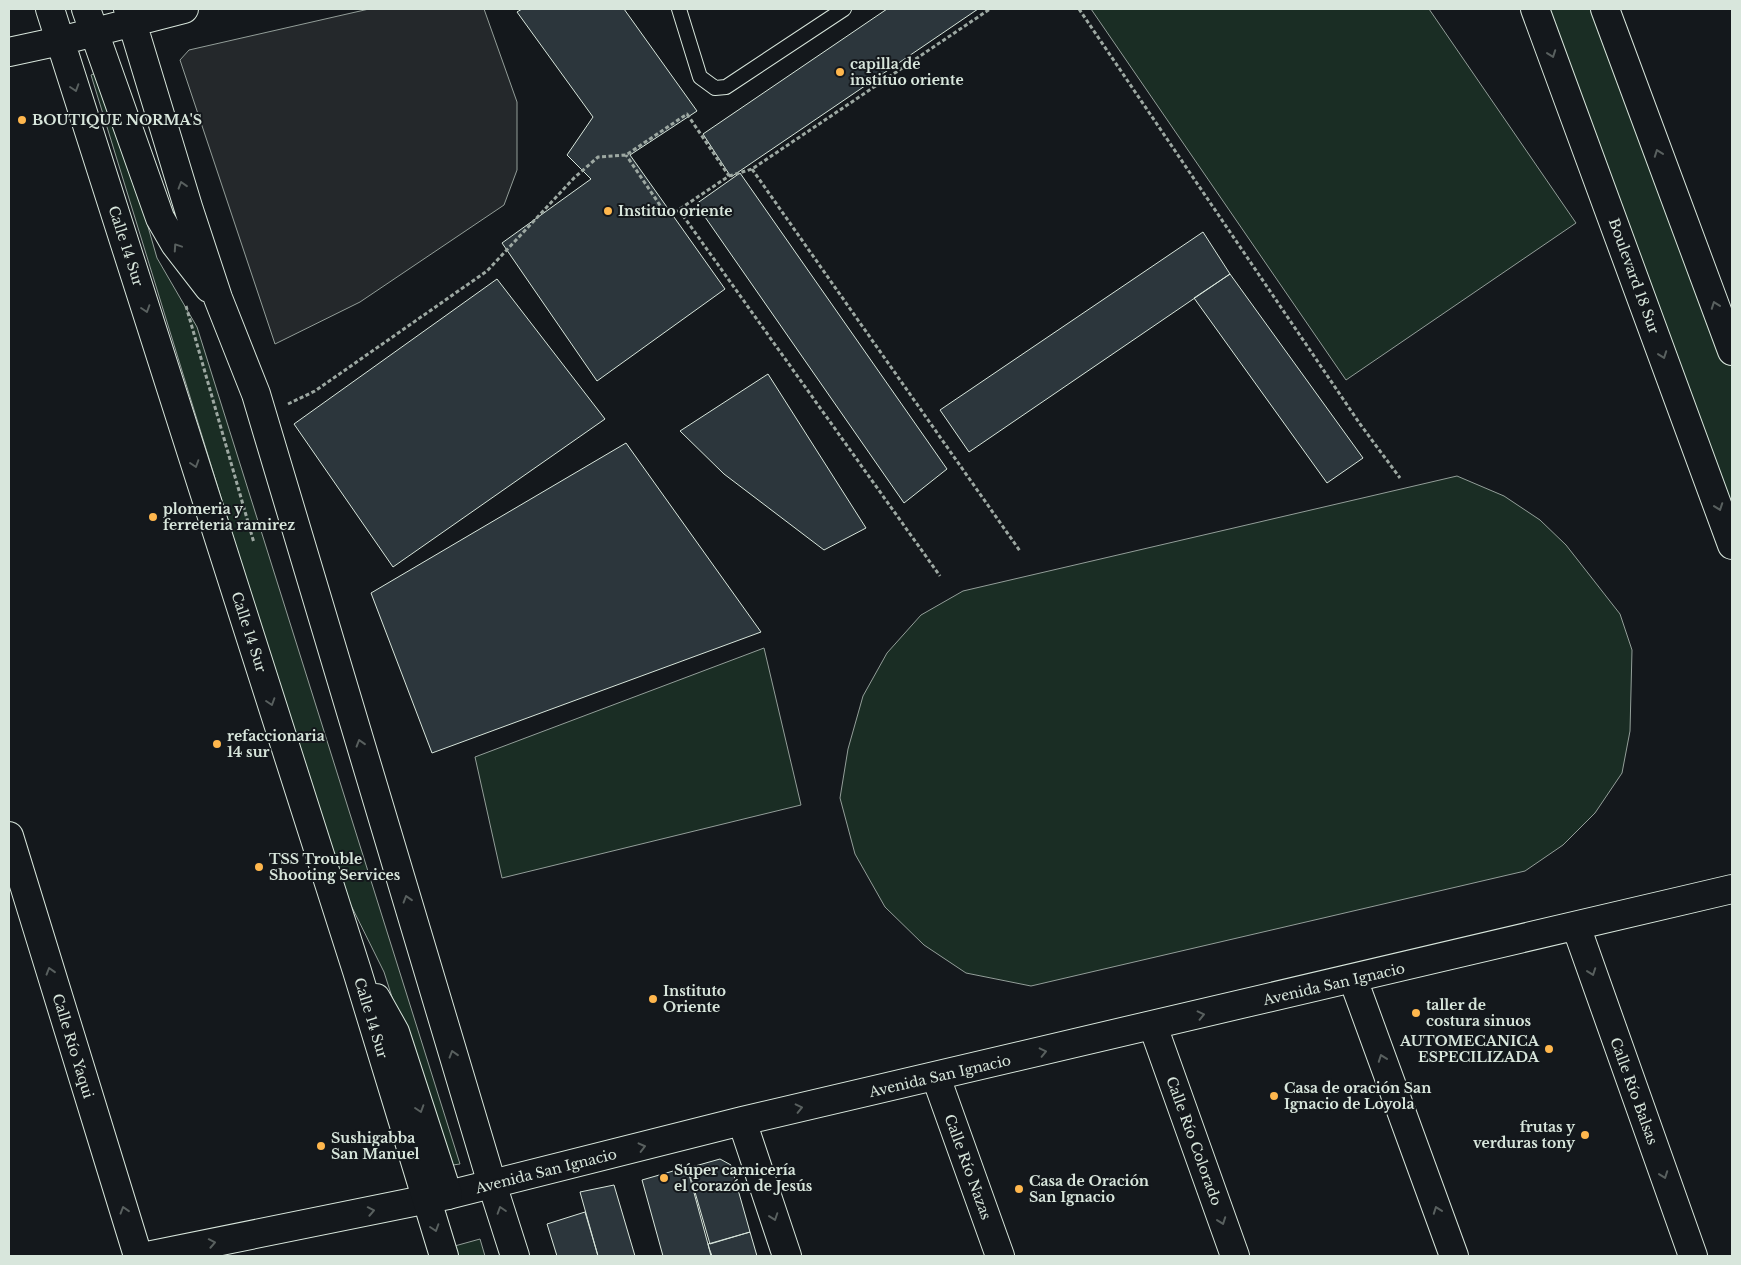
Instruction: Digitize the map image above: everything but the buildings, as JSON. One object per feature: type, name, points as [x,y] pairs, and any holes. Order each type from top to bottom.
[{"type":"main road","name":"Calle 14 Sur","points":[[50,9],[356,971],[437,1197],[444,1256]]},
{"type":"main road","points":[[9,52],[60,41],[90,20],[184,9]]},
{"type":"main road","name":"Boulevard 18 Sur","points":[[1535,9],[1732,544]]},
{"type":"main road","points":[[1605,9],[1732,351]]},
{"type":"main road","points":[[130,15],[189,210],[218,298],[256,394],[515,1256]]},
{"type":"main road","points":[[90,20],[160,218],[192,268],[218,298]]},
{"type":"main road","name":"Calle Río Yaqui","points":[[9,836],[138,1256]]},
{"type":"main road","name":"Avenida San Ignacio","points":[[147,1256],[437,1197],[742,1122],[1732,890]]},
{"type":"main road","name":"Calle Río Balsas","points":[[1576,926],[1693,1256]]},
{"type":"main road","points":[[1353,979],[1454,1256]]},
{"type":"main road","name":"Calle Río Colorado","points":[[1153,1026],[1235,1256]]},
{"type":"main road","name":"Calle Río Nazas","points":[[936,1077],[1000,1256]]},
{"type":"main road","points":[[742,1122],[787,1256]]},
{"type":"lane","points":[[678,9],[700,77],[714,88],[726,87],[844,9]]},
{"type":"path","points":[[626,155],[668,217],[729,176],[752,169],[990,9]]},
{"type":"path","points":[[1079,9],[1360,424],[1400,478]]},
{"type":"path","points":[[262,416],[315,391],[487,271],[574,178],[598,157],[626,155],[687,114],[729,176]]},
{"type":"path","points":[[752,169],[1020,552]]},
{"type":"path","points":[[679,210],[940,576]]},
{"type":"green space","points":[[1091,9],[1429,9],[1576,223],[1346,380]]},
{"type":"green space","points":[[1534,9],[1605,9],[1732,351],[1732,550]]},
{"type":"green space","points":[[103,70],[157,258],[197,327],[460,1164],[446,1166],[384,972],[339,881],[91,75]]},
{"type":"green space","points":[[1457,476],[1504,496],[1540,520],[1566,545],[1620,614],[1632,650],[1630,731],[1622,773],[1595,813],[1563,845],[1525,871],[1031,986],[966,973],[924,945],[885,907],[855,854],[840,798],[848,749],[863,696],[887,653],[921,615],[963,591]]},
{"type":"green space","points":[[764,648],[801,805],[502,878],[475,757]]},
{"type":"green space","points":[[480,1239],[485,1256],[454,1256],[451,1247]]},
{"type":"shaded area","points":[[369,9],[484,9],[517,102],[517,170],[504,205],[360,302],[275,344],[180,60],[189,50]]},
{"type":"place","name":"capilla de instituo oriente","points":[[840,72]]},
{"type":"place","name":"BOUTIQUE NORMA'S","points":[[22,120]]},
{"type":"place","name":"Instituo oriente","points":[[608,211]]},
{"type":"place","name":"plomeria y ferreteria ramirez","points":[[153,517]]},
{"type":"place","name":"refaccionaria 14 sur","points":[[217,744]]},
{"type":"place","name":"TSS Trouble Shooting Services","points":[[259,867]]},
{"type":"place","name":"Instituto Oriente","points":[[653,999]]},
{"type":"place","name":"taller de costura sinuos","points":[[1416,1013]]},
{"type":"place","name":"AUTOMECANICA ESPECILIZADA","points":[[1549,1049]]},
{"type":"place","name":"Casa de oración San Ignacio de Loyola","points":[[1274,1096]]},
{"type":"place","name":"frutas y verduras tony","points":[[1585,1135]]},
{"type":"place","name":"Sushigabba San Manuel","points":[[321,1146]]},
{"type":"place","name":"Súper carnicería el corazón de Jesús","points":[[664,1178]]},
{"type":"place","name":"Casa de Oración San Ignacio","points":[[1019,1189]]}]
